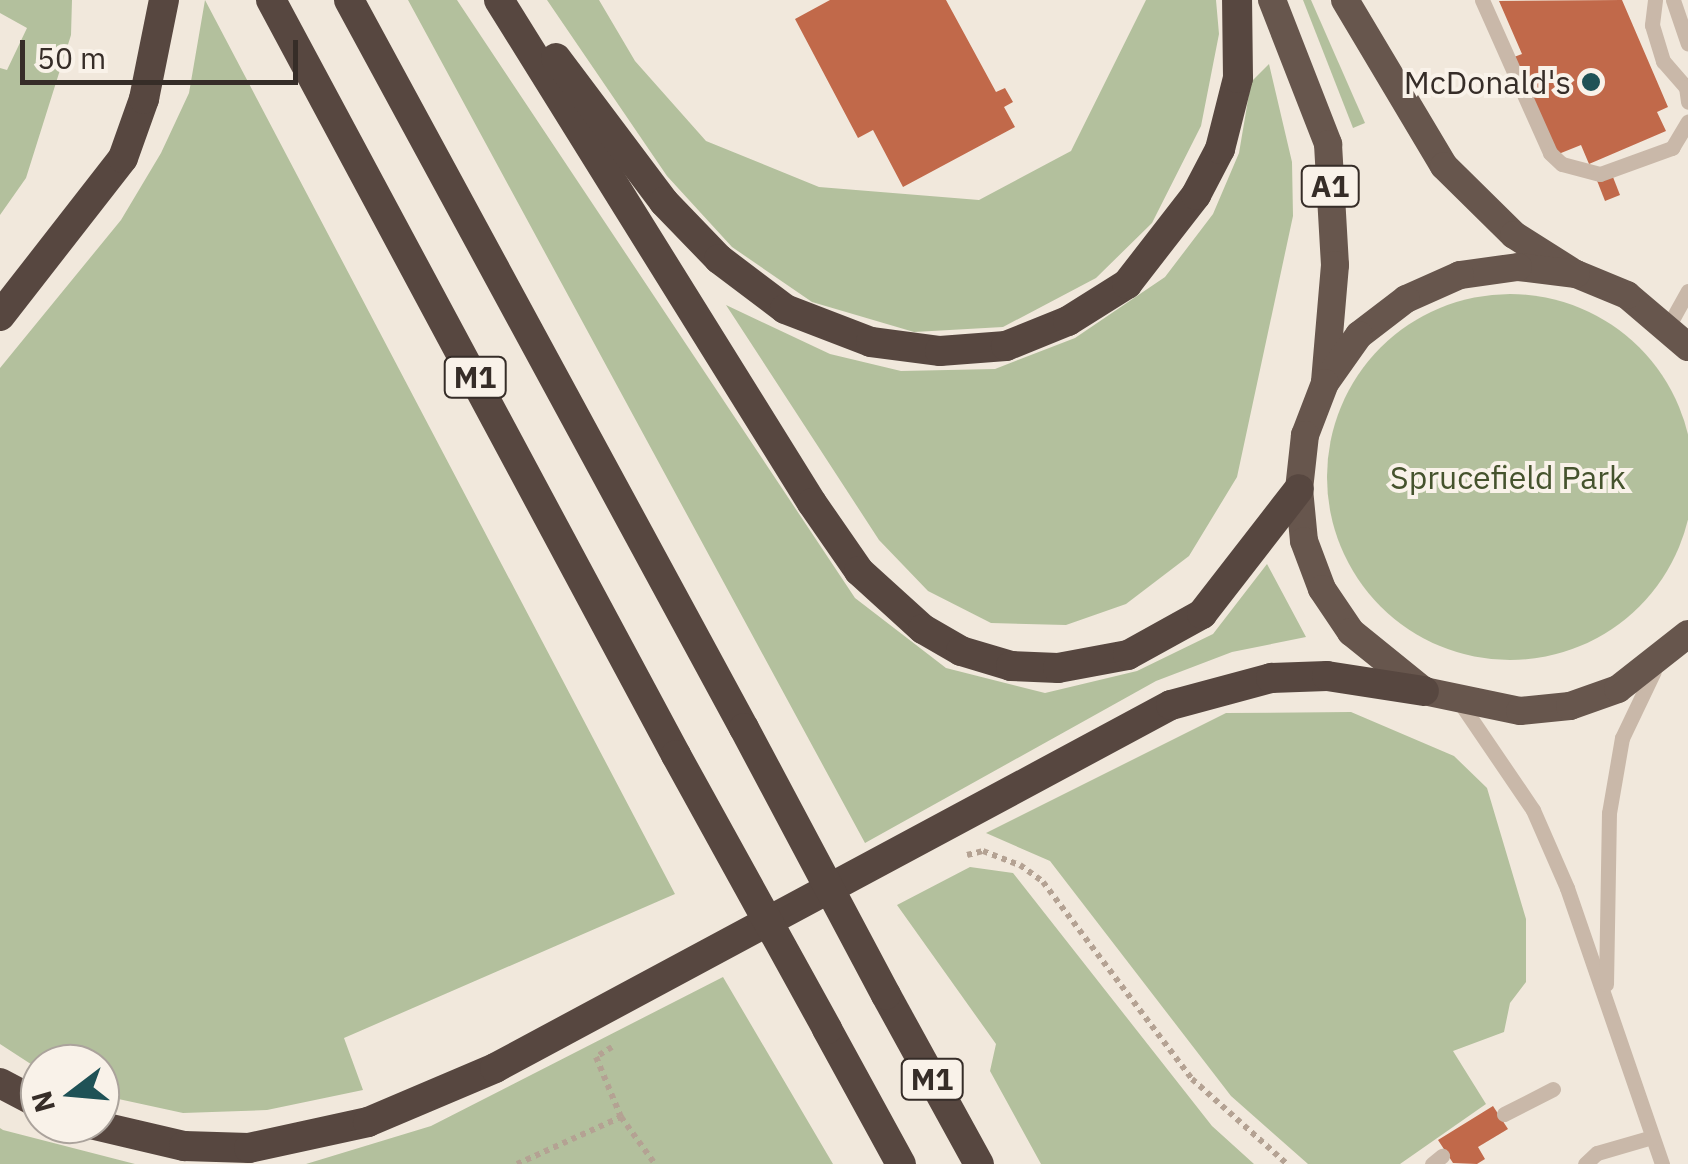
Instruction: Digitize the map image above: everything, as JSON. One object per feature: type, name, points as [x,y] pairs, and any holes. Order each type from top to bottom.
[{"type":"highway","points":[[0,316],[122,158],[144,99],[164,0]]},
{"type":"highway","name":"M1","points":[[271,0],[676,755],[901,1164]]},
{"type":"highway","name":"M1","points":[[349,0],[979,1164]]},
{"type":"highway","points":[[499,0],[812,503],[859,571],[922,628],[961,652],[1011,666],[1058,668],[1128,655],[1202,614],[1298,490]]},
{"type":"highway","points":[[512,0],[664,202],[719,259],[785,308],[871,342],[940,351],[1006,346],[1068,321],[1127,284],[1168,236],[1220,149],[1238,78],[1237,0]]},
{"type":"highway","name":"A1","points":[[1272,0],[1328,144],[1335,265],[1325,383]]},
{"type":"highway","name":"A1","points":[[1345,0],[1444,166],[1514,235],[1576,274],[1627,295],[1679,333]]},
{"type":"highway","name":"A1","points":[[1576,274],[1518,267],[1480,272],[1406,298],[1360,336],[1325,383],[1305,435],[1298,490],[1304,541],[1322,589],[1351,632],[1424,692],[1462,704],[1520,711],[1570,706],[1618,689],[1660,661],[1688,634]]},
{"type":"highway","points":[[120,1131],[184,1146],[250,1148],[368,1122],[495,1068],[1171,704],[1271,678],[1327,676],[1424,692]]},
{"type":"lane","points":[[1482,0],[1550,153],[1562,164],[1600,174],[1672,148],[1688,121]]},
{"type":"lane","points":[[1655,0],[1652,24],[1663,61],[1687,88]]},
{"type":"lane","points":[[1673,0],[1688,44]]},
{"type":"lane","points":[[1679,333],[1688,291]]},
{"type":"lane","points":[[1606,998],[1609,813],[1622,738],[1660,661]]},
{"type":"lane","points":[[1462,704],[1533,810],[1606,998],[1662,1164]]},
{"type":"lane","points":[[1504,1114],[1553,1088]]},
{"type":"lane","points":[[1586,1164],[1597,1154],[1652,1137]]},
{"type":"path","points":[[952,864],[982,851],[1020,864],[1042,882],[1192,1080],[1286,1164]]},
{"type":"path","points":[[616,1044],[596,1058],[621,1117],[655,1164]]},
{"type":"path","points":[[517,1164],[621,1117]]},
{"type":"green space","points":[[0,0],[72,0],[71,35],[26,178],[0,215],[0,68],[7,70],[27,28],[0,13]]},
{"type":"green space","points":[[205,0],[675,894],[344,1038],[363,1090],[267,1110],[183,1113],[120,1099],[120,1044],[20,1044],[20,1057],[0,1044],[0,368],[121,220],[161,153],[189,93]]},
{"type":"green space","points":[[408,0],[457,0],[855,598],[946,668],[1045,693],[1137,671],[1213,634],[1267,564],[1306,637],[1232,652],[1156,681],[865,843]]},
{"type":"green space","points":[[547,0],[599,0],[635,61],[706,141],[819,187],[979,200],[1071,151],[1146,0],[1216,0],[1219,34],[1201,126],[1152,223],[1096,278],[1003,327],[914,332],[812,302],[732,247],[667,176]]},
{"type":"green space","points":[[1303,0],[1311,0],[1365,123],[1353,128]]},
{"type":"green space","points":[[1269,64],[1292,162],[1293,216],[1237,477],[1189,556],[1126,604],[1066,625],[991,623],[928,591],[879,540],[726,305],[830,354],[901,371],[995,369],[1075,338],[1165,277],[1213,214],[1239,153],[1251,82]]},
{"type":"green space","name":"Sprucefield Park","points":[[1510,294],[1546,298],[1580,308],[1612,325],[1639,348],[1662,375],[1679,407],[1689,441],[1693,477],[1689,513],[1679,547],[1662,579],[1639,606],[1612,629],[1580,646],[1546,656],[1510,660],[1474,656],[1440,646],[1408,629],[1381,606],[1358,579],[1341,547],[1331,513],[1327,477],[1331,441],[1341,407],[1358,375],[1381,348],[1408,325],[1440,308],[1474,298]]},
{"type":"green space","points":[[1351,712],[1454,756],[1487,788],[1526,919],[1526,982],[1510,1003],[1504,1032],[1453,1051],[1486,1104],[1400,1164],[1308,1164],[1231,1096],[1050,861],[986,833],[1226,713]]},
{"type":"green space","points":[[970,867],[1013,873],[1212,1126],[1254,1164],[1041,1164],[990,1071],[996,1044],[897,905]]},
{"type":"green space","points":[[723,977],[833,1164],[306,1164],[431,1126]]},
{"type":"green space","points":[[0,1128],[20,1134],[20,1144],[57,1144],[135,1164],[0,1164]]},
{"type":"building","points":[[830,0],[946,0],[996,92],[1005,88],[1013,102],[1004,107],[1015,127],[903,187],[873,130],[858,138],[795,19]]},
{"type":"building","name":"McDonald's","points":[[1622,0],[1668,107],[1657,112],[1666,131],[1589,164],[1581,145],[1556,155],[1514,57],[1522,54],[1499,1]]},
{"type":"building","points":[[1611,172],[1620,195],[1605,201],[1596,178]]},
{"type":"building","points":[[1493,1106],[1508,1129],[1478,1147],[1485,1159],[1477,1164],[1453,1163],[1438,1140]]},
{"type":"place","name":"McDonald's","points":[[1591,82]]}]
